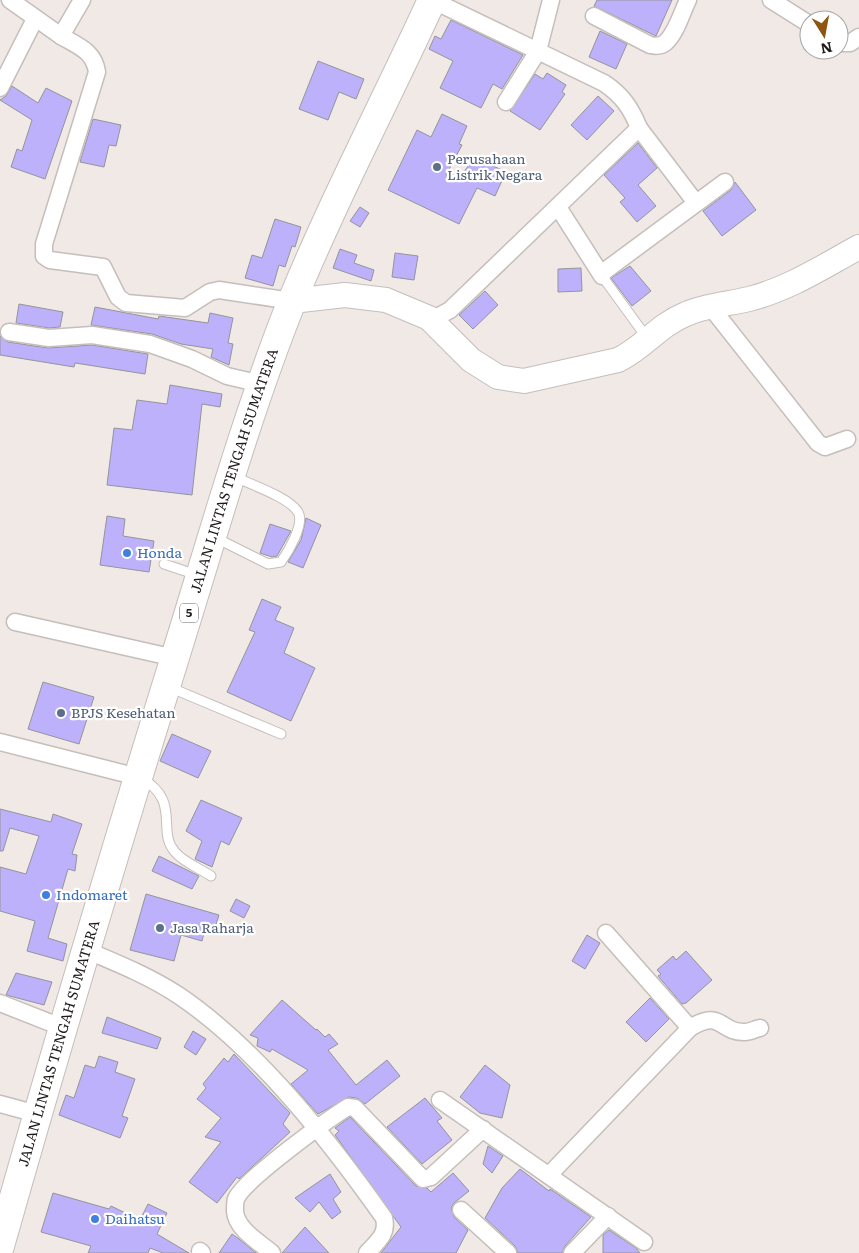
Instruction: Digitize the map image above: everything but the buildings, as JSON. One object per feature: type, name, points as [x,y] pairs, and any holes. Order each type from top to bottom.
[{"type":"highway","name":"JALAN LINTAS TENGAH SUMATERA","points":[[0,1246],[61,1027],[176,658],[199,576],[261,384],[292,301],[326,224],[432,0]]},
{"type":"street","points":[[10,0],[35,19],[89,52],[95,61],[97,72],[43,252],[46,258],[103,267],[118,297],[126,304],[185,308],[210,292],[220,290],[292,301],[345,295],[386,300],[429,318],[471,360],[498,377],[524,381],[618,360],[632,354],[671,320],[710,306],[750,299],[776,290],[859,246]]},
{"type":"street","points":[[61,36],[82,0]]},
{"type":"street","points":[[432,0],[604,83],[619,93],[632,112],[639,128],[696,203]]},
{"type":"street","points":[[506,102],[538,51],[551,0]]},
{"type":"street","points":[[594,16],[650,45],[659,46],[665,43],[671,35],[688,0]]},
{"type":"street","points":[[771,0],[799,18]]},
{"type":"street","points":[[0,88],[35,19]]},
{"type":"street","points":[[429,318],[437,317],[450,310],[639,128]]},
{"type":"street","points":[[558,207],[602,274],[725,182]]},
{"type":"street","points":[[710,306],[818,443],[825,447],[835,446],[847,439]]},
{"type":"street","points":[[9,332],[49,338],[92,335],[150,344],[192,359],[227,376],[261,384]]},
{"type":"street","points":[[15,622],[176,658]]},
{"type":"street","points":[[0,742],[138,777]]},
{"type":"street","points":[[606,933],[690,1028]]},
{"type":"street","points":[[86,950],[177,995],[231,1037],[284,1092],[384,1218],[386,1228],[383,1236],[367,1253]]},
{"type":"street","points":[[0,1003],[61,1027]]},
{"type":"street","points":[[549,1175],[690,1028],[701,1021],[713,1019],[744,1032],[760,1028]]},
{"type":"street","points":[[440,1100],[644,1242]]},
{"type":"street","points":[[0,1104],[37,1114]]},
{"type":"street","points":[[272,1253],[239,1223],[235,1212],[236,1200],[245,1187],[314,1129],[352,1107],[423,1180],[431,1177],[483,1130]]},
{"type":"street","points":[[461,1210],[508,1253]]},
{"type":"street","points":[[572,1253],[608,1216]]},
{"type":"lane","points":[[602,274],[648,339]]},
{"type":"lane","points":[[213,537],[268,564],[281,562],[290,550],[300,520],[299,512],[290,504],[232,476]]},
{"type":"lane","points":[[164,564],[199,576]]},
{"type":"lane","points":[[166,686],[281,734]]},
{"type":"lane","points":[[138,777],[151,784],[166,806],[170,842],[175,852],[212,876]]},
{"type":"place","name":"Perusahaan Listrik Negara","points":[[437,167]]},
{"type":"place","name":"Honda","points":[[127,553]]},
{"type":"place","name":"BPJS Kesehatan","points":[[61,713]]},
{"type":"place","name":"Indomaret","points":[[46,895]]},
{"type":"place","name":"Jasa Raharja","points":[[160,928]]},
{"type":"place","name":"Daihatsu","points":[[95,1219]]}]
